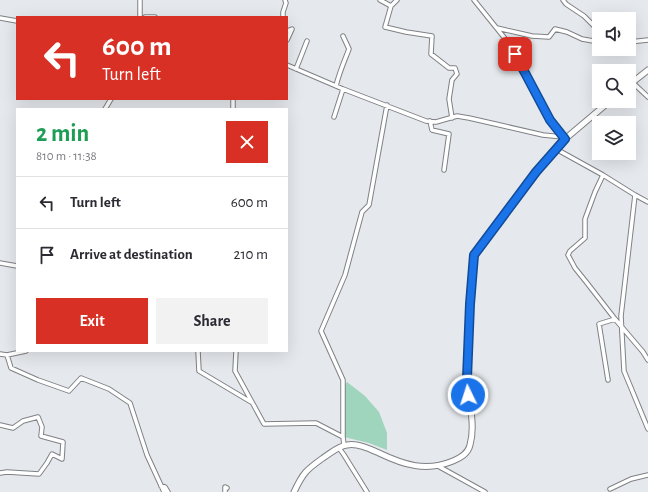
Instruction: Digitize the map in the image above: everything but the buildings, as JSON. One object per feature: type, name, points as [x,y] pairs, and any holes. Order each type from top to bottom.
[{"type":"main road","points":[[636,79],[648,70]]},
{"type":"main road","points":[[294,492],[301,477],[307,470],[341,447],[353,445],[371,449],[403,464],[424,466],[438,466],[445,464],[460,458],[466,453],[470,446],[472,416],[467,389],[467,378],[470,291],[474,255],[536,172],[564,138],[601,108]]},
{"type":"street","points":[[140,0],[140,16]]},
{"type":"street","points":[[283,16],[286,3],[285,0]]},
{"type":"street","points":[[380,0],[392,6]]},
{"type":"street","points":[[397,0],[392,6],[385,27],[432,36],[431,54],[449,68],[455,68],[457,74],[452,80],[450,99],[452,118]]},
{"type":"street","points":[[474,0],[508,41],[550,120],[564,138]]},
{"type":"street","points":[[563,0],[592,24]]},
{"type":"street","points":[[0,18],[16,21]]},
{"type":"street","points":[[497,28],[537,37],[549,37],[555,29],[567,32],[582,39],[592,41]]},
{"type":"street","points":[[288,31],[292,29],[288,38]]},
{"type":"street","points":[[336,86],[349,49],[343,36]]},
{"type":"street","points":[[636,41],[648,40]]},
{"type":"street","points":[[296,69],[307,41]]},
{"type":"street","points":[[288,65],[420,119],[436,122],[457,116],[543,135],[564,138]]},
{"type":"street","points":[[636,88],[648,97]]},
{"type":"street","points":[[334,117],[343,89]]},
{"type":"street","points":[[367,492],[344,455],[341,447],[343,437],[343,380],[321,331],[346,275],[362,212],[369,206],[387,105]]},
{"type":"street","points":[[430,121],[432,130],[449,134],[444,170]]},
{"type":"street","points":[[556,149],[648,202]]},
{"type":"street","points":[[603,175],[585,219],[586,238],[568,254],[575,268],[648,360]]},
{"type":"street","points":[[635,195],[620,316],[624,371],[646,418],[648,429]]},
{"type":"street","points":[[0,263],[16,266]]},
{"type":"street","points":[[608,380],[599,324],[615,319]]},
{"type":"street","points":[[0,354],[7,355],[21,352]]},
{"type":"street","points":[[198,352],[199,371],[252,402]]},
{"type":"street","points":[[236,352],[235,371],[264,424],[316,423],[343,437]]},
{"type":"street","points":[[7,355],[11,368],[38,380],[69,391],[81,378],[108,388],[130,403],[147,455],[164,492]]},
{"type":"street","points":[[0,425],[13,428],[23,421],[38,417],[42,428],[41,436],[63,442],[62,459],[52,454],[38,474],[0,473]]},
{"type":"street","points":[[438,466],[485,492]]},
{"type":"street","points":[[610,489],[631,479],[648,475]]},
{"type":"street","points":[[161,486],[165,487],[168,492]]},
{"type":"street","points":[[225,492],[225,487],[227,488]]},
{"type":"green space","points":[[347,382],[365,396],[379,412],[387,433],[387,450],[369,443],[344,437],[345,385]]},
{"type":"route","points":[[468,395],[467,378],[470,291],[474,255],[536,172],[565,139],[550,120],[515,54]]}]
